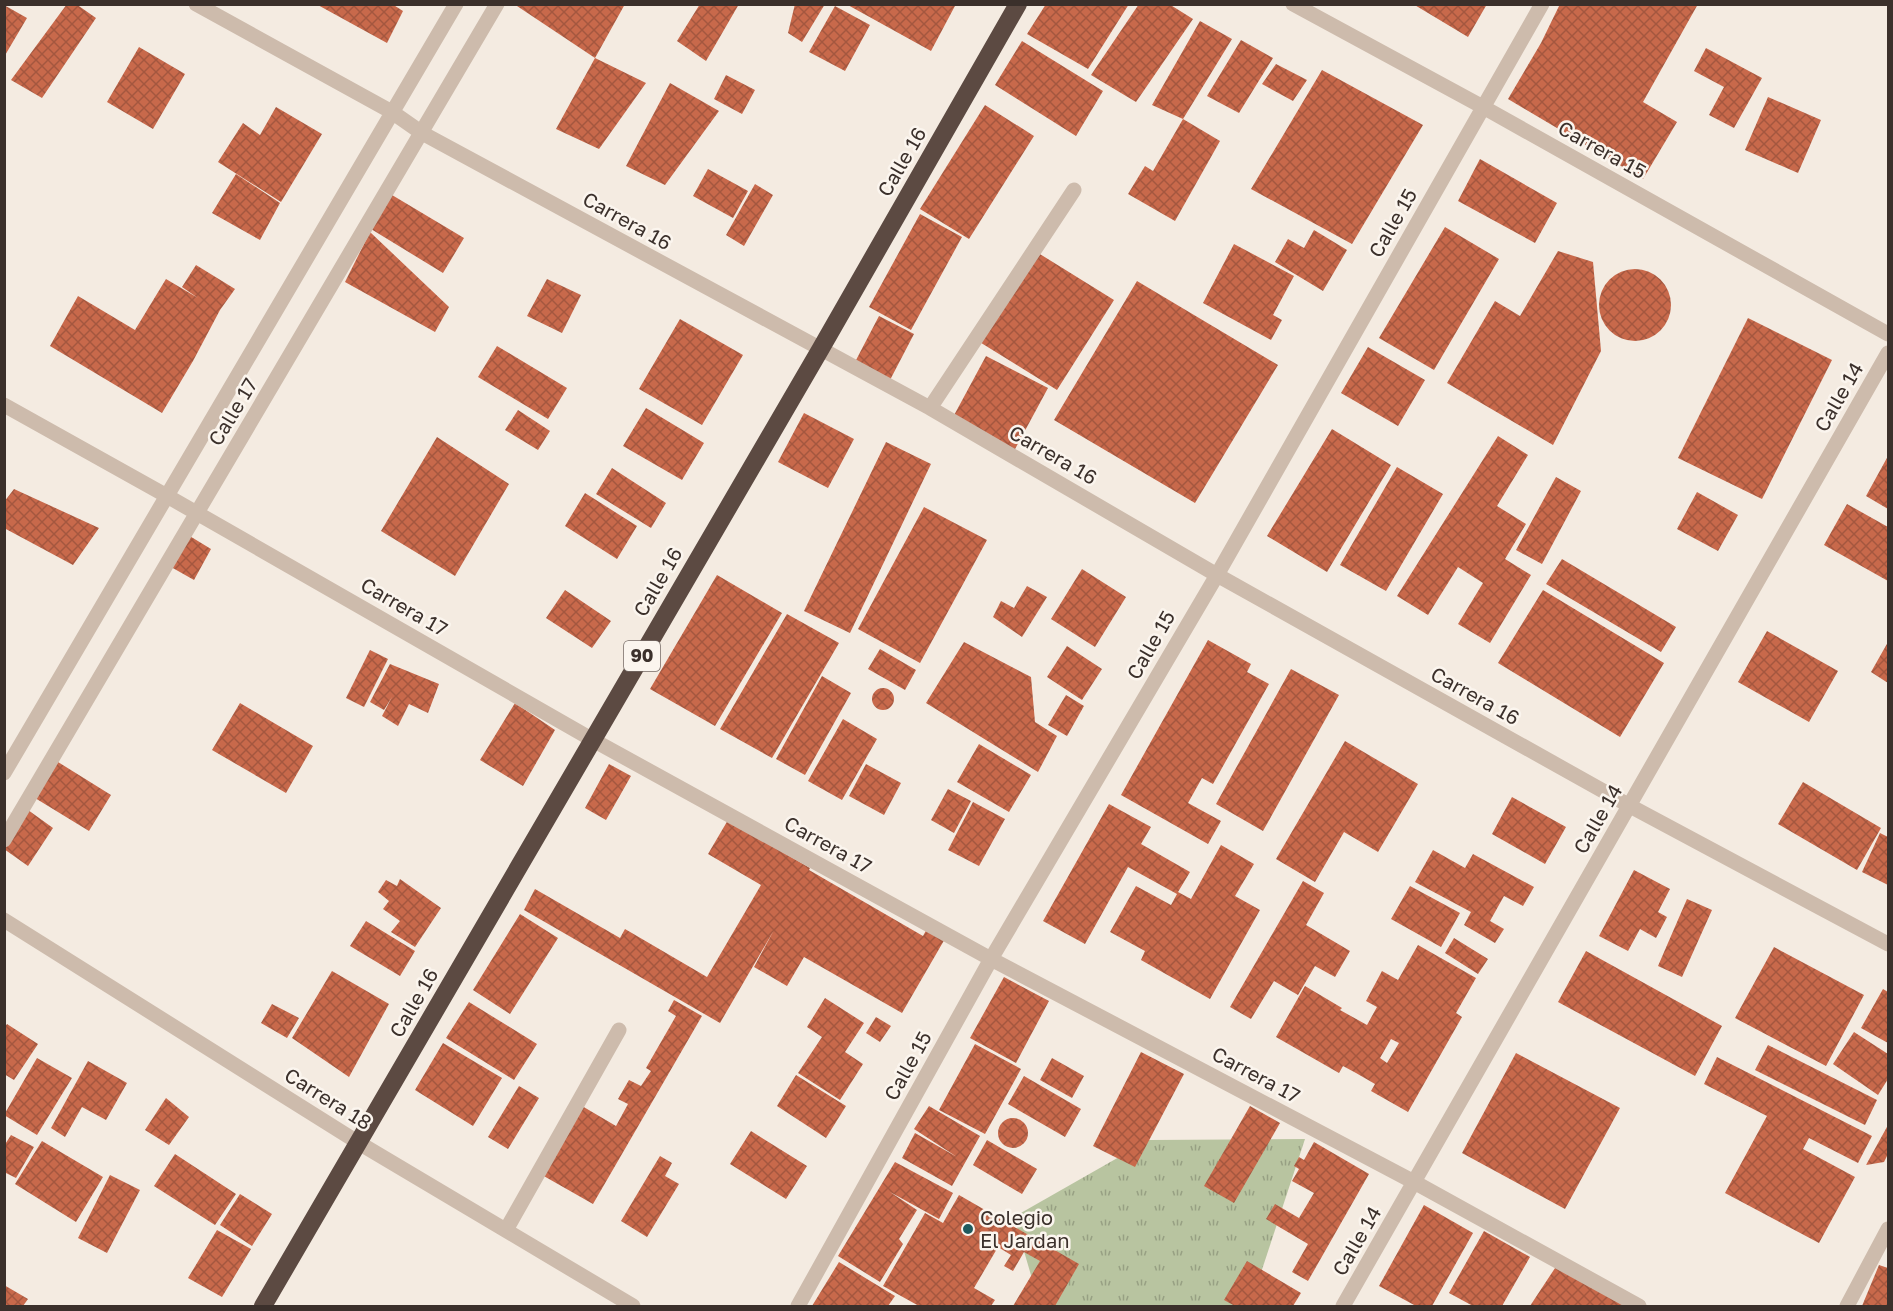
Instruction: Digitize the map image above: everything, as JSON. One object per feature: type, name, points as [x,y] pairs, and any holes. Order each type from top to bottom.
[{"type":"highway","name":"Calle 16","points":[[263,1306],[820,350],[1018,4]]},
{"type":"street","name":"Carrera 16","points":[[196,4],[392,112],[422,133],[930,408],[1217,574],[1630,806],[1888,944]]},
{"type":"street","name":"Calle 17","points":[[4,773],[456,4]]},
{"type":"street","name":"Calle 17","points":[[4,840],[497,4]]},
{"type":"street","name":"Carrera 15","points":[[1293,4],[1483,107],[1888,334]]},
{"type":"street","name":"Calle 15","points":[[798,1306],[991,959],[1217,574],[1542,4]]},
{"type":"street","points":[[930,408],[1074,190]]},
{"type":"street","name":"Calle 14","points":[[1343,1306],[1888,352]]},
{"type":"street","name":"Carrera 17","points":[[4,405],[593,740],[991,959],[1414,1182],[1639,1306]]},
{"type":"street","name":"Carrera 18","points":[[4,920],[358,1143],[633,1306]]},
{"type":"street","points":[[506,1230],[619,1030]]},
{"type":"street","points":[[1847,1306],[1888,1229]]},
{"type":"green space","points":[[1305,1139],[1250,1306],[1040,1306],[1014,1217],[1149,1140]]},
{"type":"building","points":[[67,4],[76,4],[96,18],[42,98],[11,80]]},
{"type":"building","points":[[316,4],[392,4],[403,11],[387,43]]},
{"type":"building","points":[[514,4],[625,4],[595,58]]},
{"type":"building","points":[[700,4],[739,4],[706,61],[677,41]]},
{"type":"building","points":[[795,4],[825,4],[802,42],[788,33]]},
{"type":"building","points":[[846,4],[956,4],[931,51]]},
{"type":"building","points":[[1046,4],[1129,4],[1088,69],[1027,34]]},
{"type":"building","points":[[1139,4],[1169,4],[1193,19],[1136,102],[1091,75]]},
{"type":"building","points":[[1413,4],[1487,4],[1468,37]]},
{"type":"building","points":[[1560,4],[1698,4],[1643,102],[1677,122],[1643,179],[1508,99],[1541,43]]},
{"type":"building","points":[[4,5],[27,18],[4,57]]},
{"type":"building","points":[[835,6],[870,25],[845,71],[809,52]]},
{"type":"building","points":[[1200,21],[1232,39],[1183,119],[1152,105]]},
{"type":"building","points":[[1241,40],[1273,58],[1239,113],[1207,96]]},
{"type":"building","points":[[1022,41],[1103,91],[1076,136],[995,85]]},
{"type":"building","points":[[139,47],[185,74],[153,129],[107,102]]},
{"type":"building","points":[[1706,48],[1762,78],[1734,128],[1709,115],[1724,87],[1694,71]]},
{"type":"building","points":[[595,58],[646,83],[599,149],[556,129]]},
{"type":"building","points":[[1276,64],[1307,80],[1293,101],[1262,84]]},
{"type":"building","points":[[1322,70],[1423,125],[1352,244],[1251,189]]},
{"type":"building","points":[[726,75],[755,90],[742,114],[714,99]]},
{"type":"building","points":[[670,83],[719,111],[665,185],[626,166]]},
{"type":"building","points":[[1768,97],[1821,120],[1798,173],[1745,150]]},
{"type":"building","points":[[985,105],[1034,136],[969,239],[920,209]]},
{"type":"building","points":[[276,107],[322,134],[281,202],[218,162],[243,123],[260,135]]},
{"type":"building","points":[[1183,119],[1220,141],[1175,221],[1128,194],[1145,166],[1153,171]]},
{"type":"building","points":[[1480,159],[1557,203],[1535,243],[1458,201]]},
{"type":"building","points":[[708,169],[748,191],[733,218],[693,196]]},
{"type":"building","points":[[236,174],[280,203],[260,240],[212,213]]},
{"type":"building","points":[[755,184],[773,195],[744,246],[726,235]]},
{"type":"building","points":[[392,195],[464,238],[443,273],[371,229]]},
{"type":"building","points":[[920,214],[962,237],[911,330],[869,307]]},
{"type":"building","points":[[1445,227],[1499,259],[1434,370],[1379,338]]},
{"type":"building","points":[[1314,230],[1347,250],[1323,291],[1275,262],[1288,239],[1304,248]]},
{"type":"building","points":[[370,232],[449,307],[435,332],[345,282]]},
{"type":"building","points":[[1234,244],[1294,276],[1273,315],[1282,320],[1271,340],[1203,303]]},
{"type":"building","points":[[1035,251],[1114,300],[1057,390],[978,341]]},
{"type":"building","points":[[1558,251],[1593,262],[1601,351],[1553,445],[1447,383],[1495,301],[1520,316]]},
{"type":"building","points":[[196,265],[235,289],[220,310],[162,413],[50,346],[78,296],[135,330],[166,279],[198,298],[182,287]]},
{"type":"building","points":[[1635,269],[1655,275],[1665,285],[1671,305],[1665,325],[1655,335],[1635,341],[1615,335],[1605,325],[1599,305],[1605,285],[1615,275]]},
{"type":"building","points":[[547,279],[581,295],[562,333],[527,316]]},
{"type":"building","points":[[1137,281],[1278,365],[1195,503],[1054,420]]},
{"type":"building","points":[[879,316],[914,334],[890,380],[855,362]]},
{"type":"building","points":[[1748,318],[1832,360],[1762,499],[1678,458]]},
{"type":"building","points":[[680,319],[743,355],[702,425],[639,389]]},
{"type":"building","points":[[497,346],[567,388],[548,419],[478,377]]},
{"type":"building","points":[[1368,347],[1425,380],[1398,426],[1341,393]]},
{"type":"building","points":[[986,356],[1048,388],[1014,451],[952,419]]},
{"type":"building","points":[[646,408],[704,443],[682,480],[623,446]]},
{"type":"building","points":[[518,410],[550,431],[538,450],[505,430]]},
{"type":"building","points":[[804,413],[854,439],[828,488],[778,462]]},
{"type":"building","points":[[1332,429],[1391,465],[1327,572],[1267,536]]},
{"type":"building","points":[[1498,436],[1528,455],[1497,506],[1526,524],[1505,559],[1531,575],[1490,643],[1458,624],[1483,583],[1458,567],[1428,615],[1397,596]]},
{"type":"building","points":[[437,437],[509,484],[455,576],[381,531]]},
{"type":"building","points":[[886,442],[931,464],[850,633],[804,611]]},
{"type":"building","points":[[1888,456],[1888,509],[1866,496]]},
{"type":"building","points":[[1397,467],[1443,494],[1386,591],[1340,565]]},
{"type":"building","points":[[612,468],[666,503],[651,528],[596,494]]},
{"type":"building","points":[[1556,477],[1581,491],[1542,564],[1516,550]]},
{"type":"building","points":[[14,489],[99,528],[73,565],[4,528],[4,502]]},
{"type":"building","points":[[1697,492],[1738,515],[1718,551],[1677,529]]},
{"type":"building","points":[[585,493],[637,526],[617,559],[565,526]]},
{"type":"building","points":[[1847,504],[1888,527],[1888,581],[1824,545]]},
{"type":"building","points":[[924,507],[987,540],[920,663],[858,629]]},
{"type":"building","points":[[188,535],[211,549],[194,580],[171,567]]},
{"type":"building","points":[[1562,559],[1676,627],[1661,652],[1546,584]]},
{"type":"building","points":[[1082,569],[1126,597],[1095,647],[1051,619]]},
{"type":"building","points":[[717,575],[782,613],[715,726],[650,689]]},
{"type":"building","points":[[1027,586],[1047,597],[1022,637],[993,617],[1001,601],[1014,608]]},
{"type":"building","points":[[565,590],[611,621],[592,648],[546,618]]},
{"type":"building","points":[[1543,590],[1664,663],[1620,737],[1498,663]]},
{"type":"building","points":[[787,614],[839,643],[772,758],[720,729]]},
{"type":"building","points":[[1767,631],[1838,671],[1809,722],[1738,682]]},
{"type":"building","points":[[1208,640],[1251,664],[1247,672],[1269,684],[1213,784],[1202,778],[1188,803],[1221,821],[1208,844],[1121,795]]},
{"type":"building","points":[[964,642],[1031,677],[1035,722],[1057,736],[1038,772],[926,703]]},
{"type":"building","points":[[1888,642],[1888,683],[1871,672]]},
{"type":"building","points":[[1067,646],[1102,669],[1082,700],[1047,677]]},
{"type":"building","points":[[880,649],[916,670],[905,690],[868,669]]},
{"type":"building","points":[[370,650],[388,659],[364,707],[346,698]]},
{"type":"building","points":[[390,664],[439,684],[428,713],[409,704],[398,726],[382,716],[392,697],[384,710],[370,702]]},
{"type":"building","points":[[1291,669],[1339,695],[1263,831],[1216,804]]},
{"type":"building","points":[[822,676],[851,693],[805,775],[776,759]]},
{"type":"building","points":[[883,688],[891,691],[894,699],[891,707],[883,710],[875,707],[872,699],[875,691]]},
{"type":"building","points":[[1066,695],[1084,706],[1067,736],[1048,725]]},
{"type":"building","points":[[240,703],[313,746],[286,793],[212,750]]},
{"type":"building","points":[[515,703],[555,730],[523,786],[480,760]]},
{"type":"building","points":[[843,719],[877,739],[842,800],[808,781]]},
{"type":"building","points":[[1345,741],[1418,784],[1378,852],[1344,832],[1315,882],[1276,859]]},
{"type":"building","points":[[979,744],[1031,775],[1009,812],[957,782]]},
{"type":"building","points":[[58,762],[111,795],[89,831],[35,798]]},
{"type":"building","points":[[609,764],[631,776],[606,820],[585,808]]},
{"type":"building","points":[[866,764],[901,783],[884,815],[849,796]]},
{"type":"building","points":[[1803,782],[1881,828],[1857,870],[1778,824]]},
{"type":"building","points":[[948,789],[971,801],[954,833],[931,820]]},
{"type":"building","points":[[1512,797],[1566,827],[1545,864],[1492,834]]},
{"type":"building","points":[[973,802],[1005,819],[979,866],[948,850]]},
{"type":"building","points":[[1109,804],[1151,827],[1141,844],[1190,872],[1178,892],[1191,899],[1221,845],[1254,864],[1235,896],[1260,910],[1210,999],[1141,960],[1145,951],[1110,932],[1136,886],[1171,905],[1177,894],[1128,867],[1085,944],[1043,921]]},
{"type":"building","points":[[28,810],[53,828],[28,866],[4,849],[4,844]]},
{"type":"building","points":[[728,820],[923,936],[928,927],[946,937],[902,1013],[804,957],[787,986],[754,967],[774,930],[720,1023],[524,910],[535,889],[620,938],[625,929],[707,977],[761,885],[708,854]]},
{"type":"building","points":[[1880,833],[1888,837],[1888,885],[1862,872]]},
{"type":"building","points":[[1433,850],[1465,868],[1473,854],[1534,887],[1523,906],[1504,896],[1490,921],[1504,929],[1495,943],[1464,925],[1471,912],[1415,882]]},
{"type":"building","points":[[1634,870],[1670,889],[1658,912],[1667,917],[1656,938],[1640,929],[1628,951],[1599,936]]},
{"type":"building","points":[[400,879],[441,908],[415,947],[391,932],[400,921],[383,909],[389,901],[378,892],[386,880],[397,886]]},
{"type":"building","points":[[1303,881],[1324,893],[1306,925],[1350,951],[1335,977],[1315,966],[1298,995],[1274,981],[1251,1019],[1230,1007]]},
{"type":"building","points":[[1410,886],[1460,913],[1441,947],[1391,919]]},
{"type":"building","points":[[1687,899],[1712,910],[1682,977],[1658,966]]},
{"type":"building","points":[[520,914],[558,938],[510,1014],[473,990]]},
{"type":"building","points":[[366,921],[415,951],[400,976],[350,946]]},
{"type":"building","points":[[1454,938],[1488,959],[1478,974],[1445,953]]},
{"type":"building","points":[[1418,945],[1476,978],[1456,1013],[1462,1017],[1408,1112],[1371,1091],[1375,1084],[1356,1073],[1343,1066],[1339,1073],[1276,1037],[1305,986],[1367,1025],[1377,1007],[1366,1001],[1382,971],[1398,980]],"holes":[[[1391,1039],[1399,1043],[1387,1063],[1380,1058]]]},
{"type":"building","points":[[1774,947],[1864,995],[1826,1066],[1735,1018]]},
{"type":"building","points":[[1586,951],[1722,1026],[1695,1076],[1558,1002]]},
{"type":"building","points":[[332,971],[389,1004],[349,1077],[292,1038]]},
{"type":"building","points":[[1004,977],[1049,1001],[1016,1063],[970,1038]]},
{"type":"building","points":[[1883,989],[1888,992],[1888,1043],[1861,1028]]},
{"type":"building","points":[[825,998],[864,1023],[845,1052],[863,1064],[840,1100],[798,1073],[822,1037],[807,1027]]},
{"type":"building","points":[[674,1000],[702,1016],[593,1204],[542,1175],[582,1106],[616,1126],[628,1104],[618,1099],[629,1080],[641,1086],[651,1071],[646,1068],[676,1016],[668,1011]]},
{"type":"building","points":[[469,1002],[537,1044],[514,1080],[446,1038]]},
{"type":"building","points":[[272,1004],[299,1018],[287,1038],[261,1023]]},
{"type":"building","points":[[876,1017],[891,1026],[880,1042],[866,1033]]},
{"type":"building","points":[[7,1024],[38,1044],[14,1080],[4,1074],[4,1028]]},
{"type":"building","points":[[1854,1032],[1888,1054],[1888,1079],[1878,1095],[1833,1064]]},
{"type":"building","points":[[443,1043],[502,1078],[473,1126],[415,1090]]},
{"type":"building","points":[[975,1044],[1021,1069],[985,1134],[939,1110]]},
{"type":"building","points":[[1768,1045],[1877,1100],[1865,1125],[1755,1070]]},
{"type":"building","points":[[1141,1052],[1184,1074],[1135,1167],[1093,1146]]},
{"type":"building","points":[[1516,1053],[1620,1108],[1565,1209],[1462,1153]]},
{"type":"building","points":[[1717,1057],[1872,1136],[1858,1163],[1809,1138],[1803,1149],[1855,1177],[1819,1243],[1725,1193],[1767,1116],[1704,1084]]},
{"type":"building","points":[[37,1058],[72,1078],[37,1135],[4,1115]]},
{"type":"building","points":[[1052,1058],[1084,1076],[1072,1098],[1040,1080]]},
{"type":"building","points":[[88,1061],[127,1083],[106,1120],[82,1107],[65,1137],[51,1128]]},
{"type":"building","points":[[796,1075],[846,1106],[826,1138],[777,1106]]},
{"type":"building","points":[[1024,1076],[1081,1109],[1065,1137],[1008,1104]]},
{"type":"building","points":[[519,1086],[539,1098],[508,1149],[488,1137]]},
{"type":"building","points":[[166,1098],[189,1117],[169,1145],[145,1130]]},
{"type":"building","points":[[929,1106],[980,1136],[952,1186],[902,1158],[915,1133],[957,1157],[914,1129]]},
{"type":"building","points":[[1250,1106],[1280,1123],[1234,1203],[1204,1186]]},
{"type":"building","points":[[1013,1118],[1024,1122],[1028,1133],[1024,1144],[1013,1148],[1002,1144],[998,1133],[1002,1122]]},
{"type":"building","points":[[1888,1125],[1888,1154],[1884,1162],[1866,1165]]},
{"type":"building","points":[[751,1131],[807,1166],[786,1199],[730,1164]]},
{"type":"building","points":[[11,1135],[34,1147],[16,1178],[4,1172],[4,1146]]},
{"type":"building","points":[[987,1140],[1037,1169],[1022,1194],[973,1165]]},
{"type":"building","points":[[42,1141],[103,1177],[76,1222],[15,1184]]},
{"type":"building","points":[[1314,1142],[1369,1174],[1308,1281],[1292,1272],[1308,1244],[1266,1219],[1275,1204],[1299,1218],[1314,1193],[1292,1181],[1299,1169],[1294,1166],[1299,1157],[1304,1160]]},
{"type":"building","points":[[175,1154],[236,1194],[215,1225],[154,1186]]},
{"type":"building","points":[[660,1156],[672,1163],[665,1176],[679,1184],[647,1237],[621,1221]]},
{"type":"building","points":[[895,1162],[953,1193],[939,1219],[890,1192],[917,1210],[899,1239],[903,1244],[880,1282],[838,1256]]},
{"type":"building","points":[[110,1175],[140,1190],[107,1253],[78,1238]]},
{"type":"building","points":[[240,1194],[272,1214],[252,1246],[220,1225]]},
{"type":"building","points":[[959,1195],[1079,1264],[1055,1306],[1013,1306],[1040,1261],[1024,1252],[1013,1271],[1004,1266],[1011,1255],[998,1247],[974,1288],[995,1300],[991,1306],[919,1306],[883,1286],[925,1213],[943,1223]]},
{"type":"building","points":[[1424,1205],[1473,1233],[1432,1306],[1416,1306],[1379,1286]]},
{"type":"building","points":[[217,1230],[251,1249],[222,1297],[188,1278]]},
{"type":"building","points":[[1484,1231],[1530,1257],[1502,1306],[1473,1306],[1449,1293]]},
{"type":"building","points":[[1247,1261],[1301,1293],[1293,1306],[1235,1306],[1224,1300]]},
{"type":"building","points":[[839,1262],[895,1296],[888,1306],[812,1306]]},
{"type":"building","points":[[1559,1262],[1627,1306],[1530,1306]]},
{"type":"building","points":[[1879,1265],[1888,1268],[1888,1306],[1862,1306]]},
{"type":"building","points":[[4,1285],[28,1299],[23,1306],[4,1306]]},
{"type":"place","name":"Colegio El Jardan","points":[[968,1229]]}]
